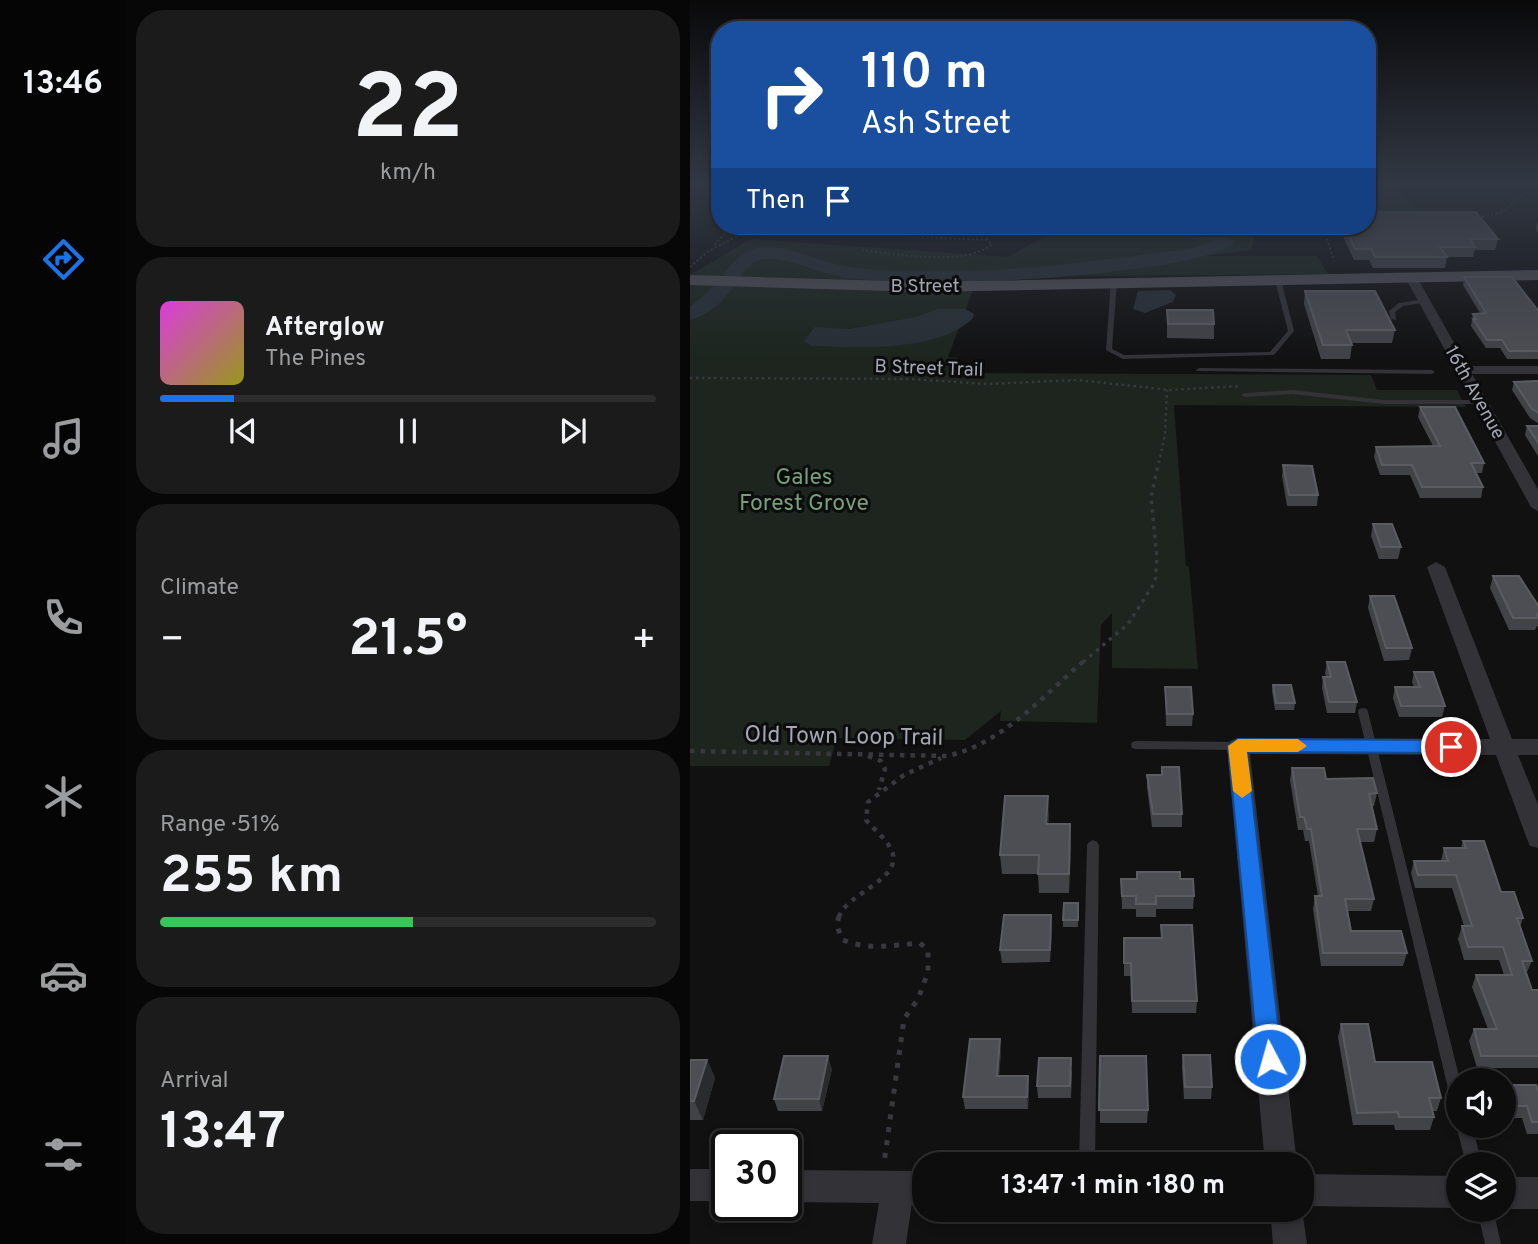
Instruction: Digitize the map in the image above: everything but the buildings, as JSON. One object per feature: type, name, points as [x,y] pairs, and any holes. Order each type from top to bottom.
[{"type":"main road","name":"B Street","points":[[690,280],[924,286],[1539,275]]},
{"type":"street","name":"16th Avenue","points":[[1412,279],[1539,507]]},
{"type":"street","points":[[1464,370],[1539,370]]},
{"type":"street","points":[[1436,567],[1539,839]]},
{"type":"street","points":[[1280,1152],[1238,746],[1539,747]]},
{"type":"street","points":[[690,1185],[711,1185]]},
{"type":"street","points":[[802,1186],[911,1187],[889,1244]]},
{"type":"street","points":[[1314,1190],[1446,1192]]},
{"type":"street","points":[[1516,1193],[1539,1193]]},
{"type":"street","points":[[1287,1222],[1290,1244]]},
{"type":"lane","points":[[1272,354],[1291,331],[1278,280]]},
{"type":"lane","points":[[1114,281],[1109,350],[1116,356],[1272,354],[1289,370]]},
{"type":"lane","points":[[1394,318],[1392,311],[1401,304],[1426,301]]},
{"type":"lane","points":[[1199,370],[1432,372]]},
{"type":"lane","points":[[1245,396],[1292,392],[1384,402],[1481,402]]},
{"type":"lane","points":[[1363,712],[1450,1068]]},
{"type":"lane","points":[[1136,745],[1238,746]]},
{"type":"lane","points":[[1087,1152],[1093,845]]},
{"type":"lane","points":[[1488,1222],[1493,1244]]},
{"type":"path","points":[[711,250],[717,243]]},
{"type":"path","points":[[690,265],[724,243]]},
{"type":"path","points":[[862,250],[908,255],[967,255],[989,249],[991,243]]},
{"type":"path","points":[[1329,243],[1335,261]]},
{"type":"path","name":"B Street Trail","points":[[690,378],[888,379],[986,384],[1077,380],[1167,390]]},
{"type":"path","name":"Old Town Loop Trail","points":[[690,751],[947,756],[970,751],[994,738],[1128,624],[1141,608],[1157,570],[1150,497],[1165,434],[1167,390]]},
{"type":"path","points":[[861,754],[881,761],[885,769],[877,792]]},
{"type":"path","points":[[911,1187],[884,1164],[904,1019],[918,999],[928,972],[928,950],[920,943],[887,948],[857,946],[841,939],[836,921],[841,909],[882,878],[894,860],[893,852],[866,820],[868,802],[877,792],[918,768],[947,756]]},
{"type":"green space","name":"Gales Forest Grove","points":[[744,243],[809,243],[1008,257],[1033,243],[1253,243],[1251,250],[1206,256],[1317,256],[1328,274],[1086,276],[976,282],[948,357],[958,358],[955,373],[1371,375],[1377,390],[1457,390],[1466,407],[1174,405],[1186,566],[1189,566],[1198,669],[1112,668],[1112,613],[1101,625],[1097,723],[1000,721],[1001,711],[965,740],[837,738],[829,766],[690,766],[690,275]]},
{"type":"shaded area","points":[[1170,290],[1176,295],[1173,302],[1145,313],[1133,309],[1138,291]]},
{"type":"shaded area","points":[[938,309],[965,309],[974,314],[973,318],[958,329],[919,343],[852,347],[812,346],[804,341],[815,327],[849,329],[916,317]]},
{"type":"waterway","points":[[690,314],[713,301],[733,278],[741,262],[759,253],[790,257],[844,272],[926,277],[1041,273],[1192,254],[1222,243]]},
{"type":"slow traffic","points":[[1242,791],[1238,746],[1298,746]]},
{"type":"route","points":[[1270,1059],[1238,746],[1451,747]]}]
